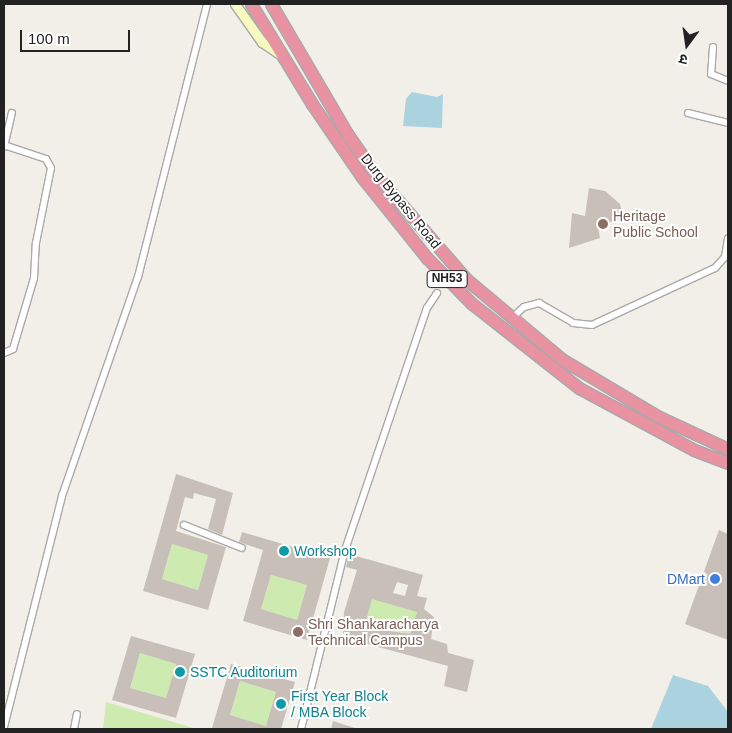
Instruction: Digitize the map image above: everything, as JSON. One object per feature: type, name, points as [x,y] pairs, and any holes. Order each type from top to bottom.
[{"type":"highway","name":"Durg Bypass Road","points":[[251,4],[362,177],[427,258],[471,303],[579,388],[694,450],[728,463]]},
{"type":"highway","name":"Durg Bypass Road","points":[[271,4],[348,135],[375,174],[466,279],[563,360],[607,388],[728,449]]},
{"type":"street","points":[[4,727],[62,496],[138,277],[207,4]]},
{"type":"street","points":[[235,4],[262,42],[285,58]]},
{"type":"street","points":[[713,47],[711,74],[728,81]]},
{"type":"street","points":[[4,353],[13,349],[34,278],[36,243],[51,168],[46,159],[4,146],[12,113]]},
{"type":"street","points":[[688,113],[728,122]]},
{"type":"street","points":[[512,318],[524,307],[539,303],[573,323],[592,326],[715,268],[725,257],[728,238]]},
{"type":"street","points":[[301,729],[345,550],[427,308],[437,293]]},
{"type":"street","points":[[184,525],[242,548]]},
{"type":"street","points":[[74,729],[77,714]]},
{"type":"green space","points":[[172,544],[208,555],[198,590],[162,579]]},
{"type":"green space","points":[[271,575],[307,585],[297,620],[261,609]]},
{"type":"green space","points":[[370,598],[411,610],[418,609],[409,639],[402,637],[403,632],[377,629],[379,624],[371,625],[362,618]]},
{"type":"green space","points":[[140,653],[176,664],[166,698],[130,688]]},
{"type":"green space","points":[[240,681],[276,692],[266,726],[230,715]]},
{"type":"green space","points":[[106,702],[116,705],[197,729],[103,729]]},
{"type":"water","points":[[412,92],[437,97],[443,94],[442,128],[403,126],[406,99]]},
{"type":"water","points":[[673,675],[708,686],[728,712],[728,729],[651,729]]},
{"type":"building","points":[[589,188],[605,191],[620,204],[623,217],[598,227],[600,238],[569,248],[572,213],[585,216]]},
{"type":"building","points":[[176,474],[233,493],[222,535],[208,529],[216,499],[194,493],[193,499],[185,497],[176,531],[226,547],[208,610],[143,591]],"holes":[[[172,544],[208,555],[198,590],[162,579]]]},
{"type":"building","name":"DMart","points":[[719,530],[728,534],[728,640],[685,624]]},
{"type":"building","points":[[242,532],[330,558],[307,640],[243,621],[263,550],[239,542]],"holes":[[[271,575],[307,585],[297,620],[261,609]]]},
{"type":"building","points":[[349,554],[423,575],[417,596],[427,598],[424,609],[434,617],[431,639],[447,644],[448,653],[474,660],[467,692],[444,686],[448,666],[353,640],[343,633],[344,612],[357,570],[346,567]],"holes":[[[397,582],[408,585],[405,596],[393,593]],[[372,599],[417,612],[410,634],[377,629],[379,624],[366,620]]]},
{"type":"building","points":[[131,636],[195,654],[176,718],[112,700]],"holes":[[[140,653],[176,664],[166,698],[130,688]]]},
{"type":"building","name":"First Year Block / MBA Block","points":[[231,664],[295,682],[281,729],[212,728]],"holes":[[[240,681],[276,692],[266,726],[230,715]]]},
{"type":"building","points":[[333,721],[355,728],[355,729],[331,729]]},
{"type":"place","name":"Heritage Public School","points":[[603,224]]},
{"type":"place","name":"Workshop","points":[[284,551]]},
{"type":"place","name":"DMart","points":[[715,579]]},
{"type":"place","name":"Shri Shankaracharya Technical Campus","points":[[298,632]]},
{"type":"place","name":"SSTC Auditorium","points":[[180,672]]},
{"type":"place","name":"First Year Block / MBA Block","points":[[281,704]]}]
